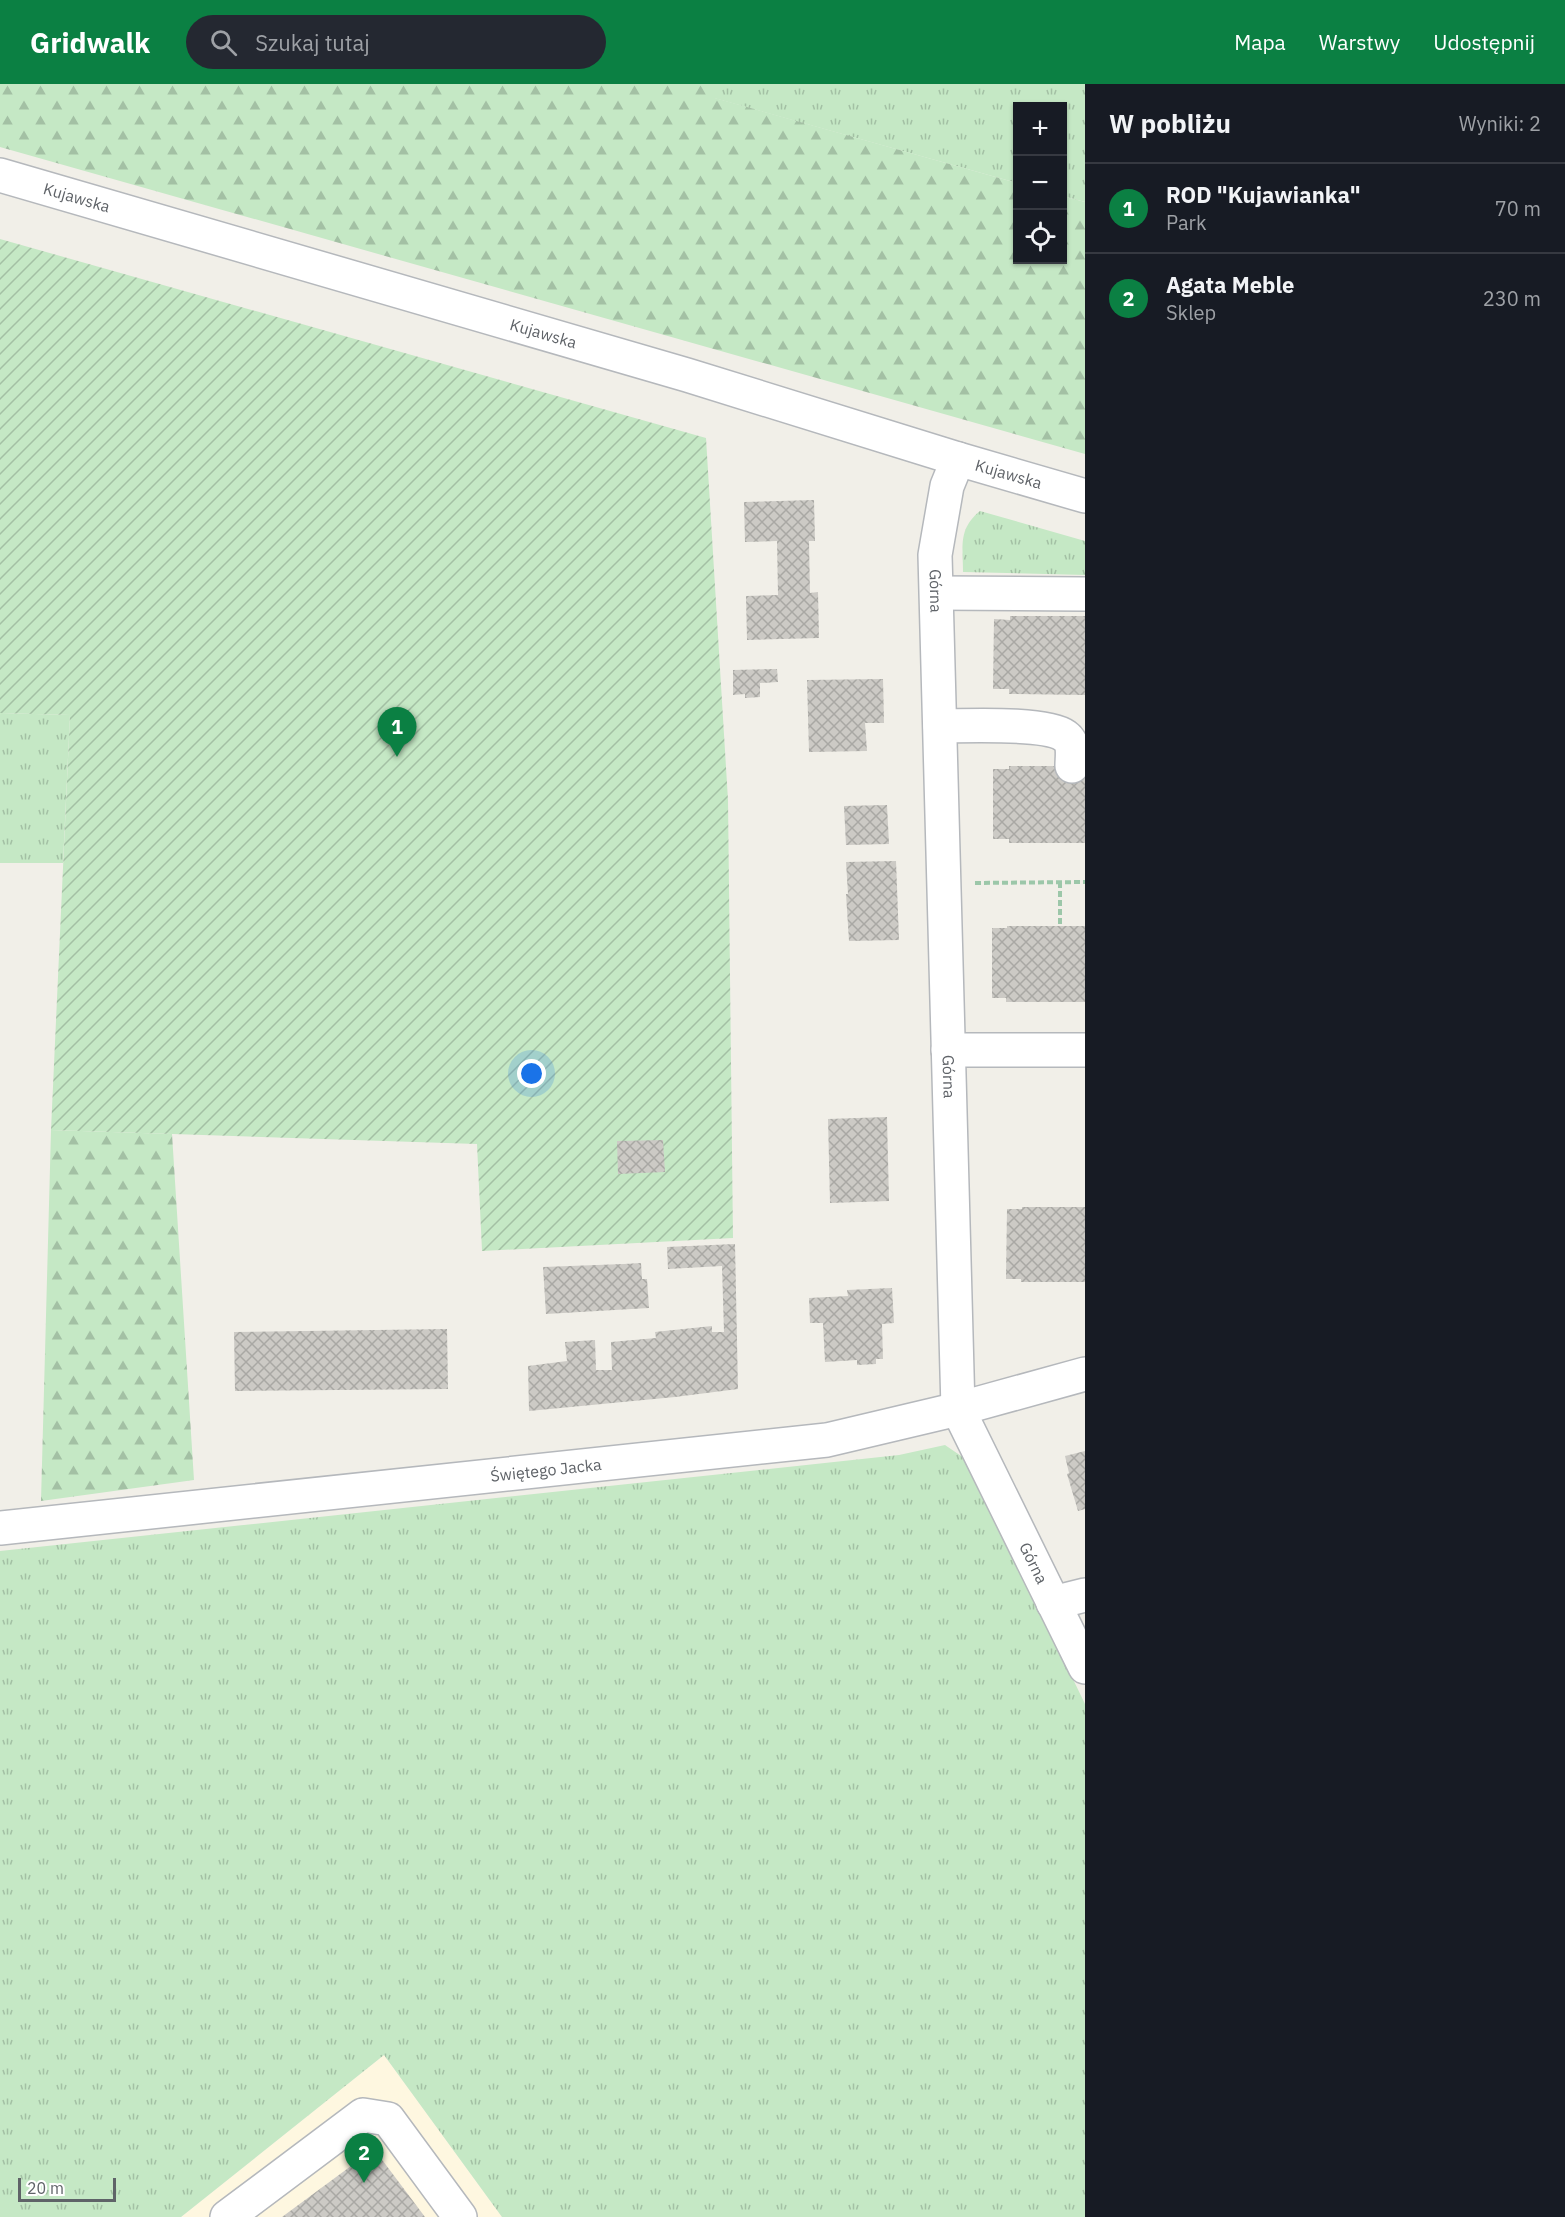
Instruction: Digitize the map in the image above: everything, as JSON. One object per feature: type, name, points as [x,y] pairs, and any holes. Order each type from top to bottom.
[{"type":"street","name":"Kujawska","points":[[0,175],[687,375],[1085,496]]},
{"type":"street","name":"Górna","points":[[958,459],[947,486],[935,555],[958,1409],[1085,1667]]},
{"type":"street","points":[[936,593],[1085,594]]},
{"type":"street","points":[[940,726],[1043,729],[1065,736],[1072,745],[1072,766]]},
{"type":"street","points":[[948,1050],[1085,1050]]},
{"type":"street","name":"Świętego Jacka","points":[[0,1528],[826,1440],[958,1409],[1085,1374]]},
{"type":"street","points":[[1053,1603],[1085,1595]]},
{"type":"street","points":[[227,2217],[363,2115],[388,2119],[460,2217]]},
{"type":"path","points":[[1060,882],[1060,926]]},
{"type":"path","points":[[972,883],[1085,882]]},
{"type":"shaded area","points":[[384,2055],[502,2217],[181,2217]]},
{"type":"green space","points":[[0,84],[715,84],[715,98],[1013,182],[1013,264],[1067,264],[1067,197],[1085,202],[1085,454],[0,147]]},
{"type":"green space","points":[[715,84],[1085,84],[1085,202],[1067,197],[1067,102],[1013,102],[1013,182],[714,98]]},
{"type":"green space","points":[[0,239],[706,438],[728,800],[733,1238],[482,1251],[477,1144],[51,1130],[70,715],[0,713]]},
{"type":"green space","points":[[980,511],[1085,541],[1085,575],[963,572],[963,538],[968,524]]},
{"type":"green space","points":[[0,713],[70,715],[63,863],[0,863]]},
{"type":"green space","points":[[51,1130],[172,1134],[194,1480],[41,1501]]},
{"type":"green space","points":[[945,1445],[967,1460],[1085,1704],[1085,2217],[502,2217],[384,2055],[181,2217],[0,2217],[0,1551],[899,1455]]},
{"type":"building","points":[[814,500],[815,541],[809,541],[810,593],[818,592],[819,638],[747,640],[746,596],[778,595],[777,541],[745,542],[744,502]]},
{"type":"building","points":[[1010,616],[1085,616],[1085,695],[1009,694],[1009,689],[993,689],[994,619],[1010,620]]},
{"type":"building","points":[[777,669],[778,682],[760,683],[760,697],[745,698],[745,694],[733,695],[733,670]]},
{"type":"building","points":[[883,679],[884,723],[865,723],[867,751],[809,752],[807,680]]},
{"type":"building","points":[[1009,766],[1085,766],[1085,843],[1009,843],[1009,839],[993,839],[993,769],[1009,769]]},
{"type":"building","points":[[887,805],[889,844],[846,845],[844,806]]},
{"type":"building","points":[[896,861],[899,940],[849,941],[846,862]]},
{"type":"building","points":[[1007,926],[1085,926],[1085,1002],[1006,1002],[1006,998],[992,998],[992,928],[1007,928]]},
{"type":"building","points":[[887,1117],[889,1201],[830,1203],[828,1119]]},
{"type":"building","points":[[663,1140],[665,1172],[618,1174],[617,1141]]},
{"type":"building","points":[[1022,1207],[1085,1207],[1085,1282],[1021,1282],[1021,1279],[1006,1279],[1007,1209],[1022,1209]]},
{"type":"building","points":[[735,1244],[738,1389],[529,1411],[528,1366],[567,1361],[565,1342],[595,1340],[596,1370],[612,1370],[611,1342],[656,1338],[655,1332],[712,1326],[712,1332],[724,1332],[722,1266],[668,1269],[667,1247]]},
{"type":"building","points":[[641,1263],[642,1279],[647,1279],[649,1308],[546,1314],[543,1267]]},
{"type":"building","points":[[892,1288],[894,1323],[882,1324],[883,1359],[876,1359],[876,1364],[857,1365],[857,1360],[825,1362],[823,1323],[810,1323],[809,1298],[848,1296],[847,1290]]},
{"type":"building","points":[[447,1329],[448,1389],[235,1391],[234,1332]]},
{"type":"building","points":[[1085,1451],[1085,1509],[1078,1511],[1067,1474],[1069,1473],[1065,1456]]},
{"type":"building","points":[[374,2149],[425,2217],[282,2217]]},
{"type":"place","name":"ROD \"Kujawianka\"","points":[[397,757]]},
{"type":"place","name":"Agata Meble","points":[[364,2183]]}]
